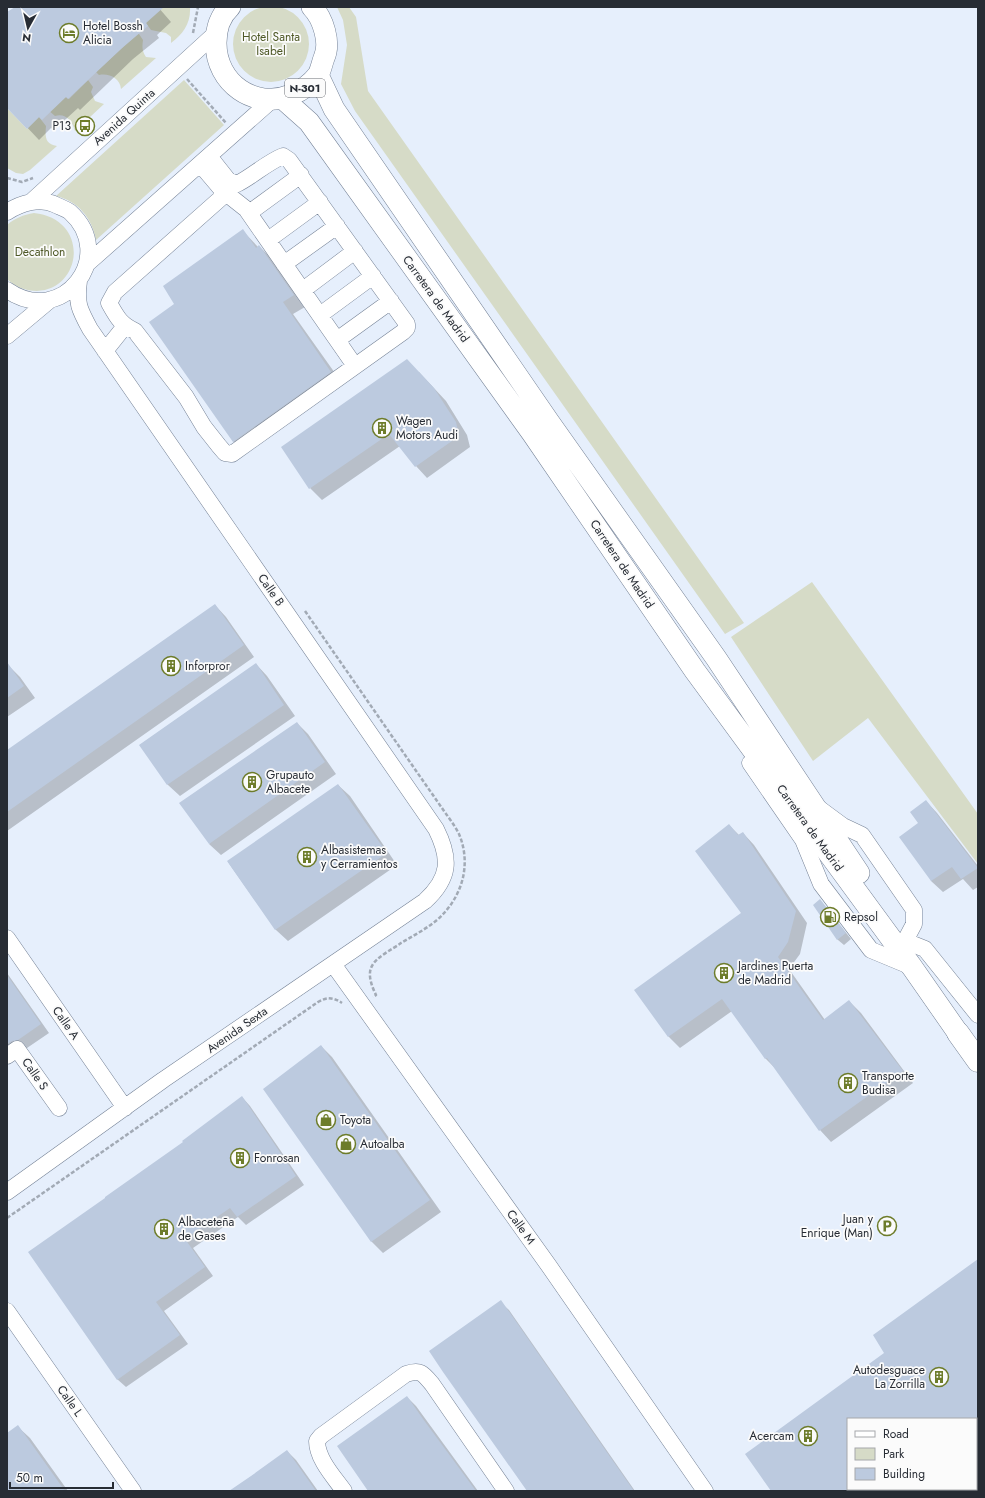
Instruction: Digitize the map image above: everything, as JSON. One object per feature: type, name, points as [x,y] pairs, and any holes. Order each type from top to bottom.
[{"type":"highway","points":[[970,1030],[978,1062]]},
{"type":"main road","name":"N-301","points":[[225,9],[216,33],[216,54],[224,75],[240,90],[260,99],[277,99],[302,90],[318,75],[326,54],[326,33],[318,12],[312,7]]},
{"type":"main road","name":"Carretera de Madrid","points":[[318,75],[334,109],[549,422],[716,658],[905,941],[970,1030]]},
{"type":"main road","name":"Carretera de Madrid","points":[[277,99],[309,122],[532,433],[695,671],[912,968],[970,1030]]},
{"type":"street","name":"Avenida Quinta","points":[[32,201],[216,33]]},
{"type":"street","points":[[87,264],[234,133],[277,99]]},
{"type":"street","points":[[204,160],[228,180],[237,184],[273,160],[283,156],[289,160],[407,324],[407,328],[356,366],[232,454],[225,453],[204,427],[186,397],[135,331],[125,326],[117,318],[109,303],[115,292],[221,198],[222,190]]},
{"type":"street","points":[[204,160],[222,190],[250,213],[356,366]]},
{"type":"street","points":[[250,213],[301,175]]},
{"type":"street","points":[[7,336],[52,299],[71,290],[79,281],[87,264],[88,244],[82,226],[69,212],[52,203],[32,201],[10,206]]},
{"type":"street","points":[[268,240],[320,202]]},
{"type":"street","points":[[284,264],[337,226]]},
{"type":"street","points":[[303,290],[355,251]]},
{"type":"street","points":[[320,314],[373,276]]},
{"type":"street","name":"Calle B","points":[[79,281],[77,297],[80,310],[90,329],[436,829],[443,843],[446,854]]},
{"type":"street","points":[[7,290],[17,297],[33,301],[52,299]]},
{"type":"street","name":"Calle B","points":[[52,299],[90,329]]},
{"type":"street","points":[[337,340],[391,301]]},
{"type":"street","points":[[105,351],[125,326]]},
{"type":"street","name":"Avenida Sexta","points":[[7,1192],[280,1000],[425,901],[435,892],[440,884],[446,864],[446,854]]},
{"type":"street","name":"Calle A","points":[[7,938],[125,1108]]},
{"type":"street","name":"Calle M","points":[[333,964],[549,1266],[705,1491]]},
{"type":"street","name":"Calle S","points":[[7,1056],[18,1049],[59,1108]]},
{"type":"street","name":"Calle L","points":[[7,1311],[133,1491]]},
{"type":"street","points":[[344,1491],[324,1462],[317,1449],[316,1441],[406,1374],[415,1371],[423,1374],[432,1384],[506,1491]]},
{"type":"path","points":[[190,37],[194,32],[198,7]]},
{"type":"path","points":[[177,68],[234,133]]},
{"type":"path","points":[[7,178],[22,182],[32,179],[38,174]]},
{"type":"path","points":[[7,1218],[318,1002],[326,998],[334,998],[352,1010],[376,995],[370,976],[371,966],[381,957],[436,920],[446,911],[455,899],[462,884],[465,870],[464,854],[458,833],[304,610]]},
{"type":"green space","name":"Hotel Santa Isabel","points":[[271,6],[285,9],[298,17],[306,30],[309,44],[306,58],[298,71],[285,79],[271,82],[257,79],[244,71],[236,58],[233,44],[236,30],[244,17],[257,9]]},
{"type":"green space","points":[[158,7],[190,7],[188,23],[183,32],[171,43],[171,37],[166,33],[151,30],[146,23]]},
{"type":"green space","points":[[337,7],[349,7],[356,17],[368,91],[744,623],[725,634],[355,111],[341,84],[347,45],[343,20]]},
{"type":"green space","points":[[137,31],[143,40],[142,45],[146,57],[156,58],[121,89],[119,82],[116,79],[107,75],[99,75],[96,72],[132,39]]},
{"type":"green space","points":[[88,80],[93,87],[91,92],[95,101],[104,104],[75,131],[68,119],[59,115],[55,116],[47,109],[66,97],[69,99]]},
{"type":"green space","points":[[184,80],[224,125],[96,240],[91,225],[83,212],[71,202],[56,196]]},
{"type":"green space","points":[[7,108],[27,129],[39,117],[46,126],[46,137],[48,142],[57,146],[30,170],[23,174],[16,173],[7,168]]},
{"type":"green space","name":"Decathlon","points":[[34,213],[52,218],[65,227],[72,240],[74,254],[71,267],[64,279],[52,287],[37,291],[21,288],[7,279],[7,225],[19,217]]},
{"type":"green space","points":[[812,582],[978,814],[978,864],[868,718],[813,761],[731,637]]},
{"type":"building","name":"Hotel Bossh Alicia","points":[[15,7],[164,7],[146,23],[148,26],[122,48],[68,99],[66,97],[42,120],[39,117],[27,129],[7,108],[7,12]]},
{"type":"building","points":[[243,229],[256,248],[259,245],[294,295],[283,302],[331,372],[233,442],[149,322],[174,304],[163,286]]},
{"type":"building","name":"Wagen Motors Audi","points":[[407,359],[434,388],[456,422],[459,436],[415,467],[389,434],[309,489],[281,447]]},
{"type":"building","points":[[215,604],[244,645],[7,812],[7,750]]},
{"type":"building","points":[[7,662],[24,686],[7,698]]},
{"type":"building","points":[[256,663],[284,705],[167,785],[139,745]]},
{"type":"building","name":"Grupauto Albacete","points":[[297,722],[325,762],[209,844],[179,803]]},
{"type":"building","name":"Albasistemas y Cerramientos","points":[[338,784],[387,853],[275,930],[227,861]]},
{"type":"building","points":[[926,800],[978,868],[961,879],[952,867],[931,881],[899,837],[918,823],[910,812]]},
{"type":"building","points":[[729,824],[738,835],[743,832],[796,911],[788,942],[778,957],[823,1020],[849,1000],[903,1071],[819,1131],[767,1058],[765,1059],[722,999],[668,1037],[634,990],[741,913],[695,851]]},
{"type":"building","points":[[820,899],[846,933],[837,940],[813,905]]},
{"type":"building","points":[[7,975],[41,1024],[18,1040],[7,1044]]},
{"type":"building","name":"Autoalba","points":[[321,1045],[430,1200],[371,1242],[263,1089]]},
{"type":"building","points":[[242,1096],[296,1176],[237,1217],[230,1208],[185,1239],[205,1267],[156,1302],[180,1335],[117,1380],[28,1252],[183,1142],[182,1141]]},
{"type":"building","points":[[978,1259],[978,1419],[847,1418],[848,1491],[771,1491],[745,1454],[884,1353],[873,1335]]},
{"type":"building","points":[[501,1300],[634,1491],[527,1491],[443,1372],[429,1351]]},
{"type":"building","points":[[407,1396],[476,1491],[368,1491],[337,1446]]},
{"type":"building","points":[[18,1425],[65,1491],[7,1491],[7,1433]]},
{"type":"building","points":[[287,1450],[316,1491],[229,1491],[251,1476]]},
{"type":"place","name":"Hotel Bossh Alicia","points":[[69,33]]},
{"type":"place","name":"P13","points":[[85,126]]},
{"type":"place","name":"Wagen Motors Audi","points":[[382,428]]},
{"type":"place","name":"Inforpror","points":[[171,666]]},
{"type":"place","name":"Grupauto Albacete","points":[[252,782]]},
{"type":"place","name":"Albasistemas y Cerramientos","points":[[307,857]]},
{"type":"place","name":"Repsol","points":[[830,917]]},
{"type":"place","name":"Jardines Puerta de Madrid","points":[[724,973]]},
{"type":"place","name":"Transporte Budisa","points":[[848,1083]]},
{"type":"place","name":"Toyota","points":[[326,1120]]},
{"type":"place","name":"Autoalba","points":[[346,1144]]},
{"type":"place","name":"Fonrosan","points":[[240,1158]]},
{"type":"place","name":"Juan y Enrique (Man)","points":[[887,1226]]},
{"type":"place","name":"Albaceteña de Gases","points":[[164,1229]]},
{"type":"place","name":"Autodesguace La Zorrilla","points":[[939,1377]]},
{"type":"place","name":"Acercam","points":[[808,1436]]}]
